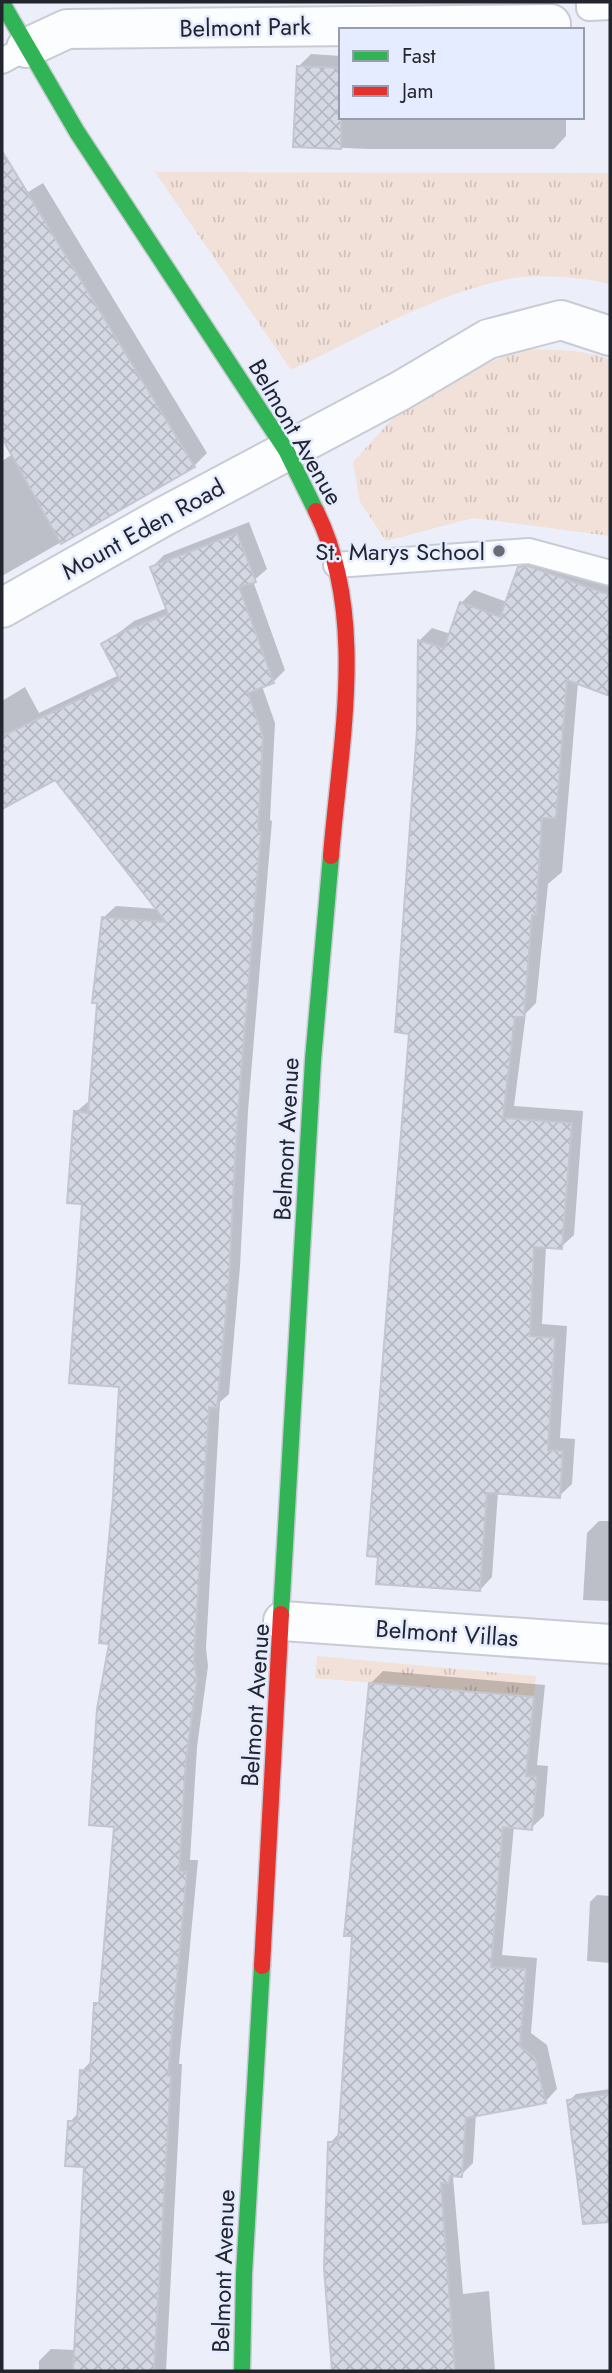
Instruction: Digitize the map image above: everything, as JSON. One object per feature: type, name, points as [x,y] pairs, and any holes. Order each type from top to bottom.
[{"type":"street","name":"Belmont Avenue","points":[[2,3],[14,55],[286,450],[328,535],[336,565],[348,652],[313,1060],[244,2274],[242,2371]]},
{"type":"street","name":"Belmont Park","points":[[14,55],[67,29],[551,24]]},
{"type":"street","name":"Mount Eden Road","points":[[2,608],[286,450],[400,391],[488,339],[561,320],[610,336]]},
{"type":"street","name":"Belmont Villas","points":[[283,1621],[610,1644]]},
{"type":"lane","points":[[589,2],[589,8],[610,7]]},
{"type":"lane","points":[[336,565],[529,551],[610,573]]},
{"type":"green space","points":[[155,172],[610,173],[610,284],[543,276],[504,280],[477,287],[396,319],[291,370]]},
{"type":"green space","points":[[519,349],[577,352],[610,360],[610,536],[473,518],[386,541],[360,502],[353,462],[394,417],[480,367]]},
{"type":"green space","points":[[317,1656],[536,1676],[534,1697],[315,1678]]},
{"type":"building","points":[[297,66],[339,68],[341,149],[293,147]]},
{"type":"building","points":[[2,151],[195,467],[61,544],[2,438]]},
{"type":"building","points":[[237,533],[256,582],[239,587],[274,683],[248,693],[263,736],[258,832],[261,832],[237,1124],[229,1280],[217,1408],[209,1407],[194,1661],[197,1680],[186,1760],[179,1871],[187,1872],[168,2076],[171,2076],[154,2371],[73,2371],[84,2167],[65,2166],[68,2121],[77,2121],[80,2070],[90,2071],[94,2003],[99,2003],[114,1827],[89,1825],[97,1709],[109,1644],[99,1643],[113,1497],[119,1387],[69,1383],[82,1204],[67,1203],[74,1111],[88,1113],[97,1003],[92,1003],[102,917],[166,922],[55,780],[2,809],[2,736],[120,680],[101,644],[120,633],[168,614],[150,567]]},
{"type":"building","points":[[528,566],[610,595],[610,696],[567,680],[556,818],[542,818],[536,915],[532,915],[524,1017],[515,1017],[503,1118],[572,1123],[562,1249],[534,1247],[530,1336],[555,1338],[548,1450],[563,1451],[560,1498],[487,1493],[480,1591],[376,1584],[378,1557],[367,1556],[409,1034],[395,1032],[417,730],[418,640],[444,648],[460,602],[500,617],[518,567]]},
{"type":"building","points":[[369,1683],[534,1697],[526,1776],[537,1777],[532,1830],[503,1827],[491,1967],[526,1969],[520,2046],[535,2058],[546,2103],[466,2118],[462,2177],[450,2176],[449,2183],[441,2183],[455,2371],[332,2371],[324,2268],[328,2142],[338,2142],[352,1936],[344,1936]]},
{"type":"building","points":[[610,2094],[610,2222],[583,2224],[567,2100]]},
{"type":"traffic: fast","points":[[2,3],[77,132],[286,450],[316,511]]},
{"type":"traffic: fast","points":[[281,1614],[313,1060],[331,856]]},
{"type":"traffic: fast","points":[[242,2371],[244,2274],[262,1966]]},
{"type":"traffic: jam","points":[[316,511],[332,551],[342,593],[346,637],[344,725],[331,856]]},
{"type":"traffic: jam","points":[[262,1966],[281,1614]]},
{"type":"place","name":"St. Marys School","points":[[499,551]]}]
